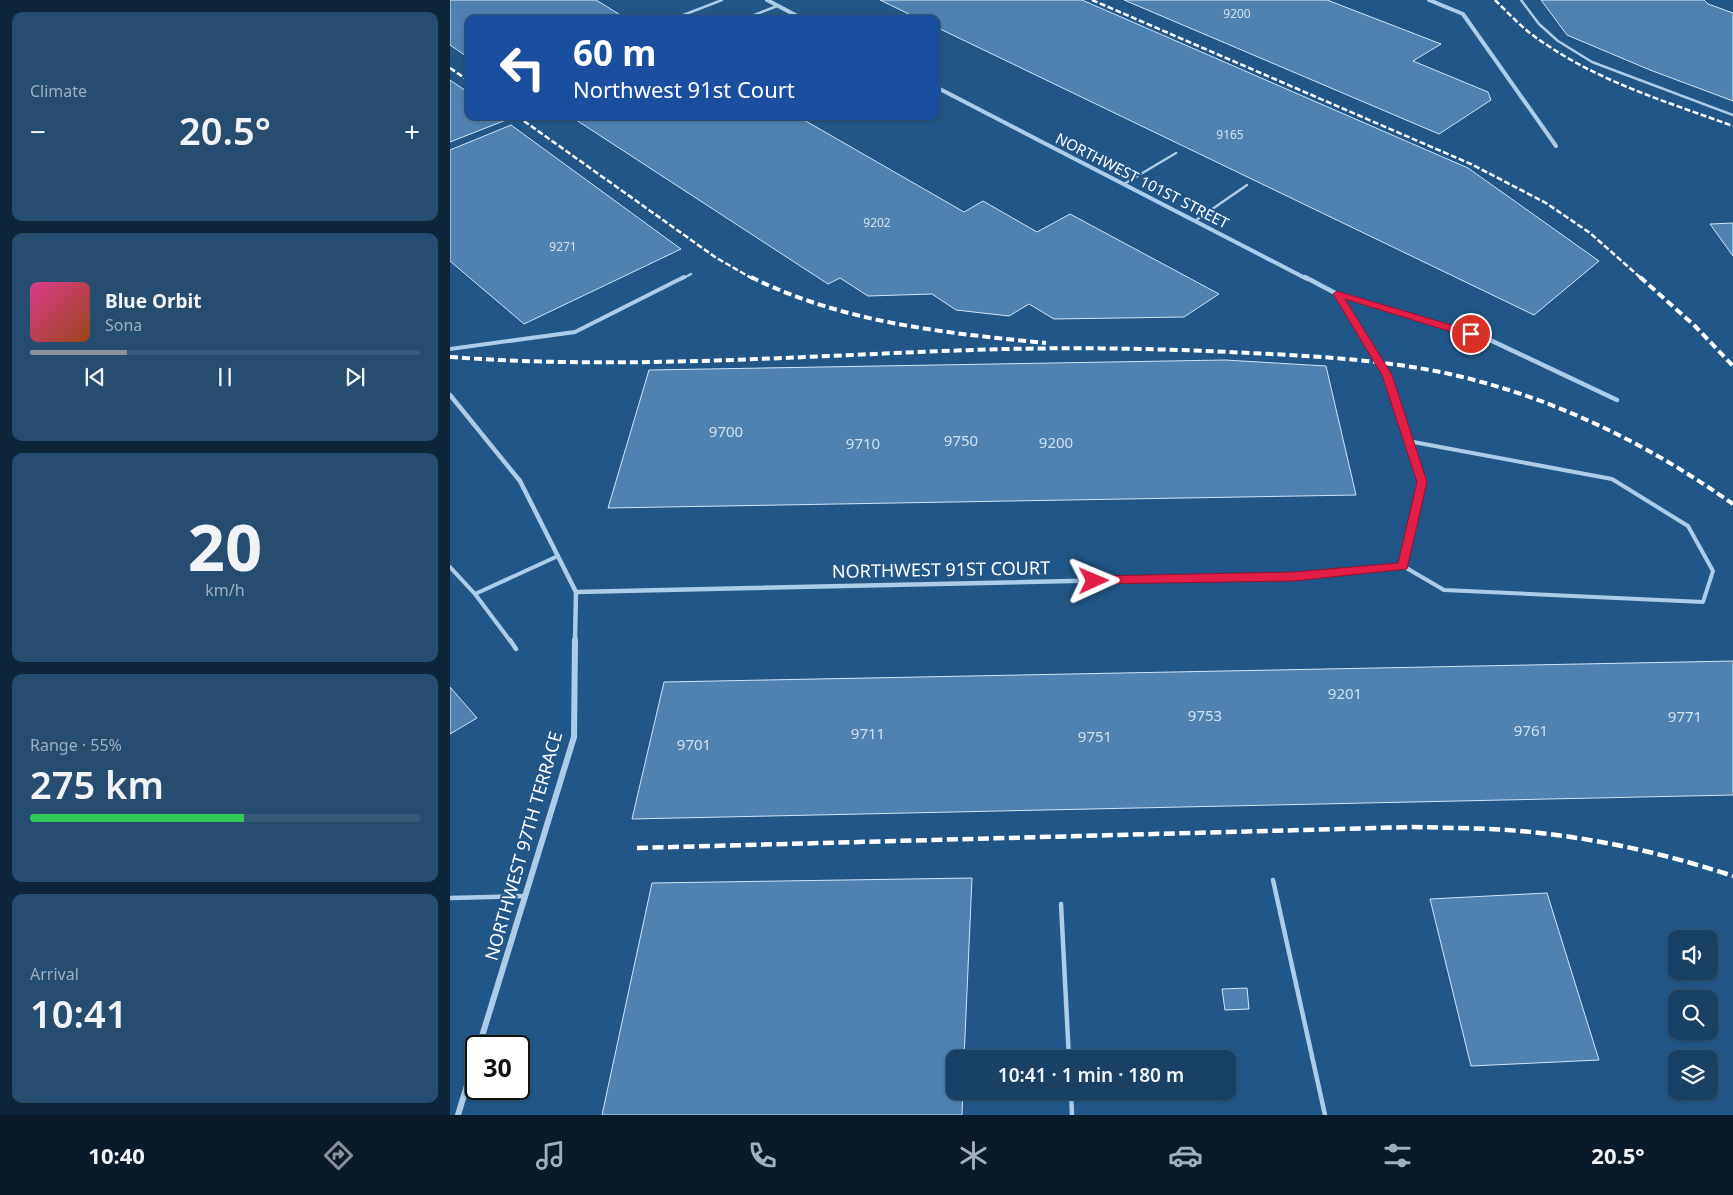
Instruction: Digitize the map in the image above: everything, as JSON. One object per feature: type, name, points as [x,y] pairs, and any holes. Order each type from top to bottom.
[{"type":"street","points":[[767,0],[795,15]]},
{"type":"street","points":[[1429,0],[1463,14],[1556,146]]},
{"type":"street","name":"NORTHWEST 101ST STREET","points":[[940,89],[1337,294]]},
{"type":"street","points":[[1337,294],[1490,340],[1617,400]]},
{"type":"street","points":[[1337,294],[1387,375],[1422,482],[1403,566]]},
{"type":"street","points":[[450,395],[520,481],[576,592]]},
{"type":"street","name":"NORTHWEST 91ST COURT","points":[[576,592],[1294,576],[1403,566]]},
{"type":"street","name":"NORTHWEST 97TH TERRACE","points":[[482,1035],[574,737],[576,592]]},
{"type":"street","points":[[458,1115],[465,1092]]},
{"type":"lane","points":[[684,15],[722,0]]},
{"type":"lane","points":[[1521,0],[1539,24],[1558,42],[1592,62],[1733,115]]},
{"type":"lane","points":[[754,15],[778,6]]},
{"type":"lane","points":[[1124,184],[1176,153]]},
{"type":"lane","points":[[1195,221],[1247,185]]},
{"type":"lane","points":[[450,349],[576,332],[691,274]]},
{"type":"lane","points":[[1403,566],[1444,590],[1703,602],[1713,571],[1688,526],[1612,479],[1408,441]]},
{"type":"lane","points":[[475,594],[558,556]]},
{"type":"lane","points":[[450,566],[475,594],[516,649]]},
{"type":"lane","points":[[1273,880],[1325,1115]]},
{"type":"lane","points":[[450,898],[526,896]]},
{"type":"lane","points":[[1061,904],[1069,1050]]},
{"type":"lane","points":[[1071,1100],[1072,1115]]},
{"type":"building","points":[[450,0],[596,0],[620,15],[465,15],[465,55],[450,45]]},
{"type":"building","points":[[880,0],[1082,0],[1468,168],[1599,261],[1534,315],[940,29],[940,15],[911,15]]},
{"type":"building","points":[[1124,0],[1327,0],[1441,44],[1413,61],[1488,92],[1491,100],[1439,134]]},
{"type":"building","points":[[1541,0],[1704,0],[1708,4],[1733,13],[1733,101],[1650,70],[1567,35]]},
{"type":"building","points":[[450,80],[465,90],[465,120],[506,120],[450,142]]},
{"type":"building","points":[[576,120],[804,120],[964,212],[983,201],[1037,232],[1070,214],[1219,294],[1184,317],[1054,319],[1029,304],[1009,316],[956,310],[932,294],[868,296],[840,278],[828,284]]},
{"type":"building","points":[[511,125],[681,249],[524,324],[450,261],[450,150]]},
{"type":"building","points":[[1733,223],[1733,256],[1710,224]]},
{"type":"building","points":[[1225,360],[1326,366],[1356,495],[608,508],[649,370]]},
{"type":"building","points":[[1733,661],[1733,795],[632,819],[664,682]]},
{"type":"building","points":[[450,687],[477,718],[450,734]]},
{"type":"building","points":[[972,878],[964,1050],[946,1050],[946,1100],[963,1100],[962,1115],[602,1115],[652,883]]},
{"type":"building","points":[[1547,893],[1599,1060],[1471,1066],[1430,899]]},
{"type":"building","points":[[1247,988],[1249,1009],[1225,1010],[1222,989]]},
{"type":"railway","points":[[1092,0],[1471,164],[1546,203],[1590,233],[1642,279]]},
{"type":"railway","points":[[1495,0],[1533,35],[1568,58],[1637,91],[1733,126]]},
{"type":"railway","points":[[450,68],[465,78]]},
{"type":"railway","points":[[523,120],[715,257],[753,279]]},
{"type":"railway","points":[[751,277],[786,293],[822,305],[896,324],[1046,343]]},
{"type":"railway","points":[[1640,277],[1695,326],[1733,366]]},
{"type":"railway","points":[[450,357],[515,361],[646,362],[1036,348],[1100,348],[1292,355],[1386,363],[1478,381],[1512,391],[1579,416],[1673,465],[1733,504]]},
{"type":"railway","points":[[637,848],[1413,827],[1457,828],[1557,835],[1608,843],[1658,854],[1733,876]]},
{"type":"route","points":[[1094,581],[1294,576],[1403,566],[1422,482],[1387,375],[1337,294],[1471,334]]}]
